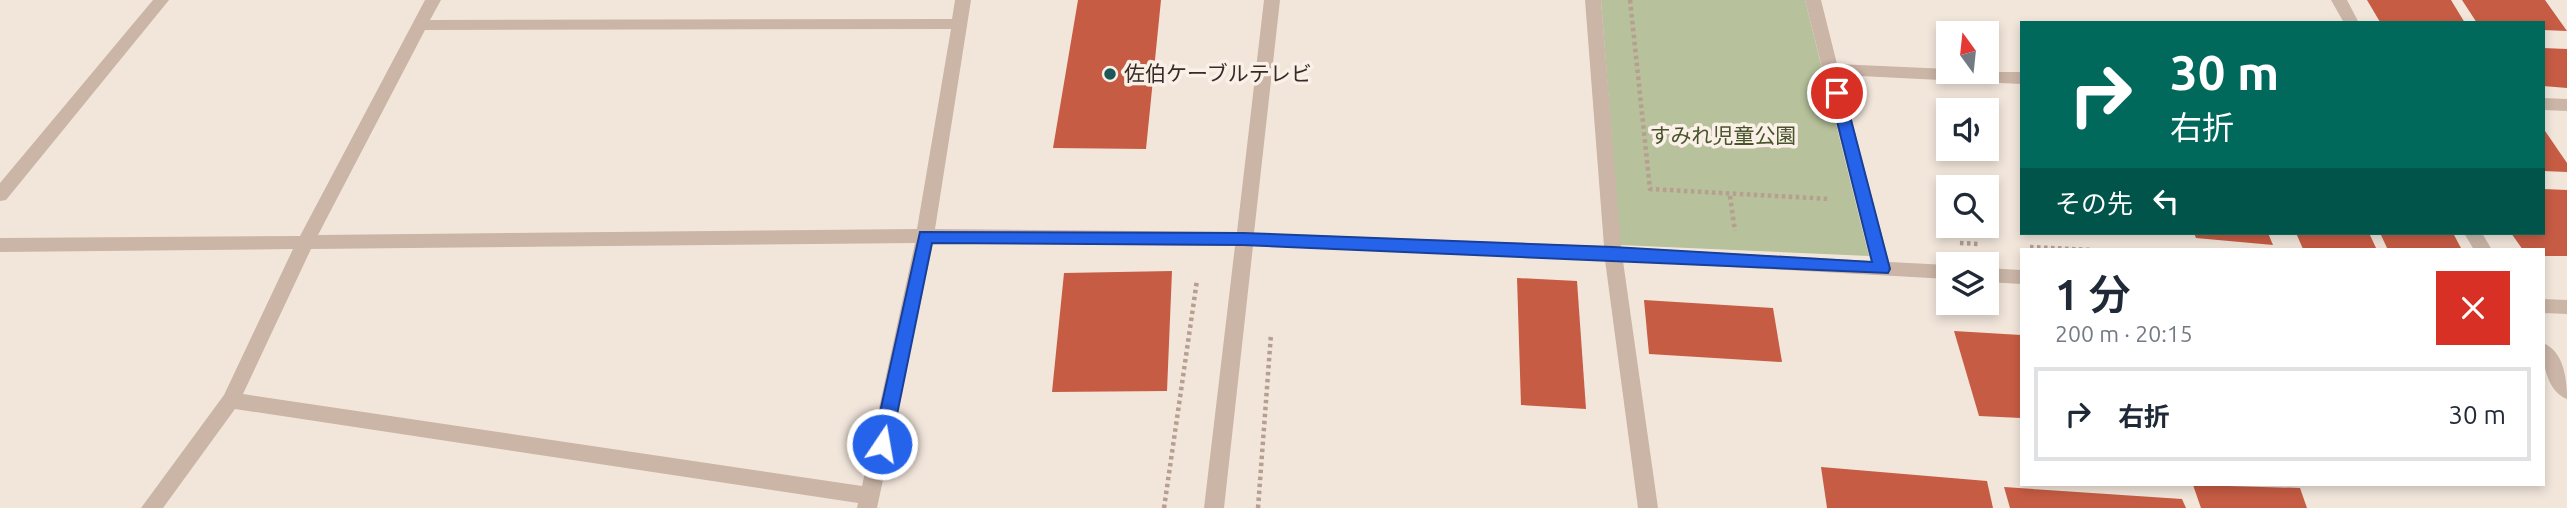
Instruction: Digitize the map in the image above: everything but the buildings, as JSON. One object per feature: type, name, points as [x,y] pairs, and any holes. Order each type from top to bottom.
[{"type":"street","points":[[0,195],[162,0]]},
{"type":"street","points":[[151,508],[231,400],[305,243],[433,0]]},
{"type":"street","points":[[231,400],[869,502],[925,236],[962,0]]},
{"type":"street","points":[[1214,508],[1272,0]]},
{"type":"street","points":[[1593,0],[1613,254],[1648,508]]},
{"type":"street","points":[[1813,0],[1882,269]]},
{"type":"street","points":[[2339,0],[2351,21]]},
{"type":"street","points":[[421,25],[959,24]]},
{"type":"street","points":[[1831,69],[2020,78]]},
{"type":"street","points":[[2545,104],[2567,106]]},
{"type":"street","points":[[0,245],[925,236],[1243,239],[1613,254],[1936,271]]},
{"type":"street","points":[[1999,276],[2020,277]]},
{"type":"street","points":[[2545,306],[2567,307]]},
{"type":"street","points":[[2545,354],[2567,391]]},
{"type":"path","points":[[1629,0],[1650,188],[1730,196],[1832,199],[1829,186]]},
{"type":"path","points":[[1730,196],[1735,232]]},
{"type":"path","points":[[1164,508],[1197,280]]},
{"type":"path","points":[[1258,508],[1272,330]]},
{"type":"green space","name":"すみれ児童公園","points":[[1601,0],[1805,0],[1869,256],[1620,245]]},
{"type":"place","name":"佐伯ケーブルテレビ","points":[[1110,74]]},
{"type":"route","points":[[882,444],[925,236],[1243,239],[1613,254],[1882,269],[1837,93]]}]
